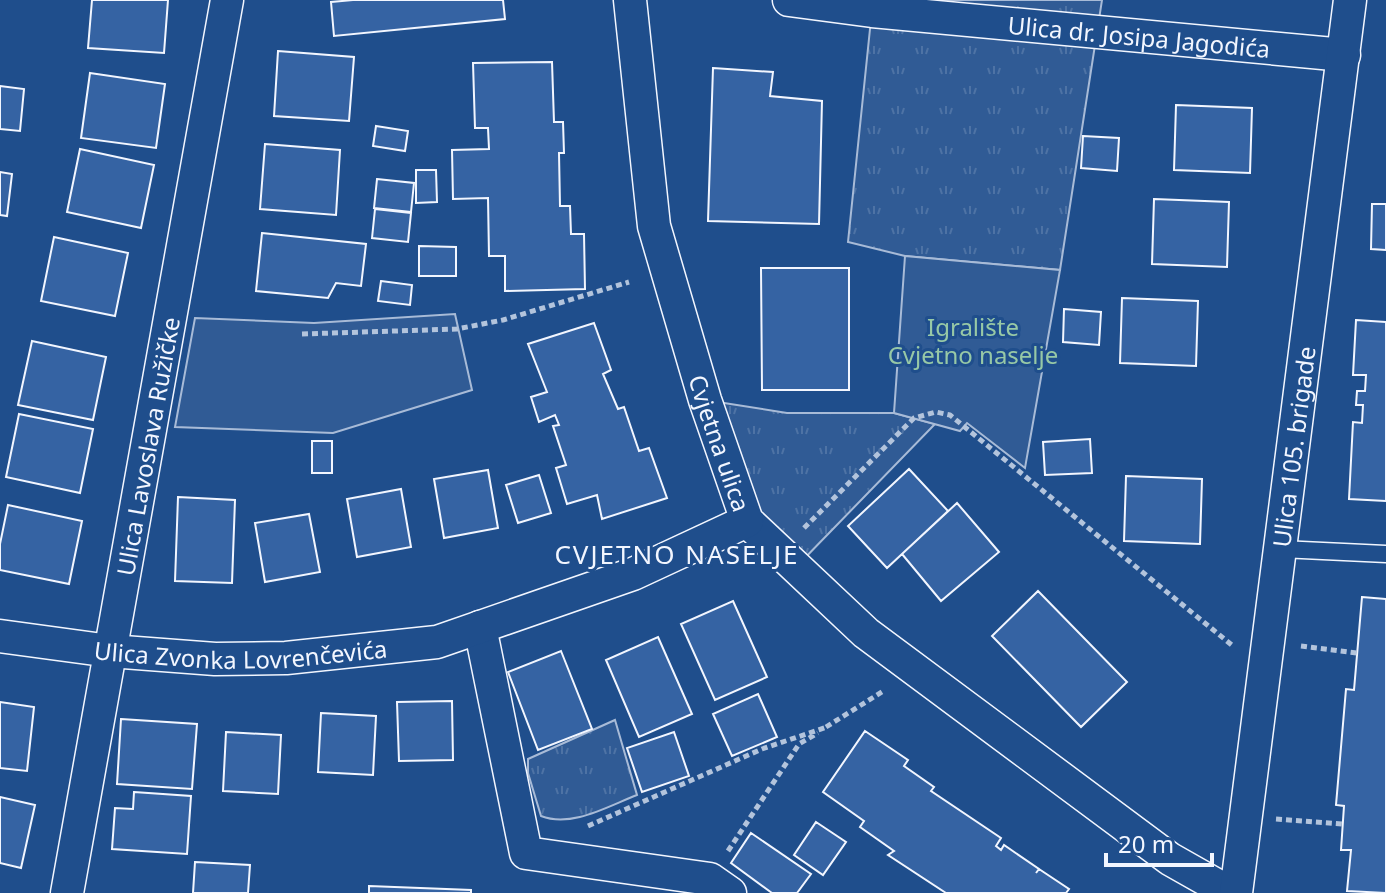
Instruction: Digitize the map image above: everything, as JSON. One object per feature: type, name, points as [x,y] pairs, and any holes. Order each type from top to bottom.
[{"type":"street","name":"Ulica Lavoslava Ružičke","points":[[67,893],[227,0]]},
{"type":"street","name":"Cvjetna ulica","points":[[630,0],[654,226],[705,400],[747,521],[866,633],[1170,859],[1230,893]]},
{"type":"street","name":"Ulica dr. Josipa Jagodića","points":[[789,0],[1344,55]]},
{"type":"street","name":"Ulica 105. brigade","points":[[1236,893],[1350,0]]},
{"type":"street","name":"Ulica Zvonka Lovrenčevića","points":[[0,636],[110,651],[215,659],[286,658],[437,642],[633,574],[747,521]]},
{"type":"street","points":[[480,627],[526,853],[720,886]]},
{"type":"lane","points":[[1281,549],[1386,554]]},
{"type":"path","points":[[302,334],[457,329],[503,320],[629,282]]},
{"type":"path","points":[[780,551],[914,418],[936,412],[950,415],[964,426],[1234,648],[1267,652],[1357,653]]},
{"type":"path","points":[[720,886],[799,744],[916,670]]},
{"type":"path","points":[[581,829],[762,749],[827,727]]},
{"type":"path","points":[[1246,817],[1343,824]]},
{"type":"green space","points":[[873,0],[1102,0],[1060,270],[905,256],[848,242]]},
{"type":"green space","name":"Igralište Cvjetno naselje","points":[[905,256],[1060,270],[1025,468],[967,423],[960,431],[894,413]]},
{"type":"green space","points":[[455,314],[472,390],[333,433],[175,427],[195,318],[314,323]]},
{"type":"green space","points":[[705,400],[787,413],[894,413],[935,424],[797,566],[747,521]]},
{"type":"green space","points":[[615,720],[637,795],[577,818],[541,816],[528,773],[528,759]]},
{"type":"building","points":[[92,0],[168,0],[164,53],[88,48]]},
{"type":"building","points":[[503,0],[505,19],[334,36],[331,2]]},
{"type":"building","points":[[278,51],[354,57],[349,121],[274,116]]},
{"type":"building","points":[[552,62],[554,122],[563,122],[564,153],[559,153],[560,206],[570,206],[571,234],[584,234],[585,289],[505,291],[505,256],[489,256],[488,198],[453,199],[452,150],[489,149],[488,128],[475,128],[473,63]]},
{"type":"building","points":[[713,68],[773,72],[770,96],[822,101],[819,224],[708,221]]},
{"type":"building","points":[[90,73],[165,84],[156,148],[81,138]]},
{"type":"building","points":[[0,86],[24,89],[20,131],[0,129]]},
{"type":"building","points":[[1176,105],[1252,108],[1250,173],[1174,170]]},
{"type":"building","points":[[376,126],[408,131],[405,151],[373,146]]},
{"type":"building","points":[[1083,136],[1119,138],[1117,171],[1081,168]]},
{"type":"building","points":[[265,144],[340,150],[336,215],[260,209]]},
{"type":"building","points":[[80,149],[154,165],[141,228],[67,212]]},
{"type":"building","points":[[416,170],[436,170],[437,202],[416,203]]},
{"type":"building","points":[[0,172],[12,174],[7,216],[0,215]]},
{"type":"building","points":[[377,179],[414,183],[411,212],[374,208]]},
{"type":"building","points":[[1154,199],[1229,202],[1227,267],[1152,264]]},
{"type":"building","points":[[1372,204],[1386,204],[1386,250],[1371,249]]},
{"type":"building","points":[[375,209],[411,213],[408,242],[372,238]]},
{"type":"building","points":[[262,233],[366,244],[361,286],[336,283],[328,298],[256,291]]},
{"type":"building","points":[[54,237],[128,253],[115,316],[41,301]]},
{"type":"building","points":[[419,246],[456,247],[456,276],[419,276]]},
{"type":"building","points":[[761,268],[849,268],[849,390],[762,390]]},
{"type":"building","points":[[381,281],[412,285],[410,305],[378,301]]},
{"type":"building","points":[[1122,298],[1198,301],[1196,366],[1120,363]]},
{"type":"building","points":[[1064,309],[1101,312],[1099,345],[1063,342]]},
{"type":"building","points":[[1356,320],[1386,322],[1386,501],[1349,499],[1353,422],[1362,423],[1363,405],[1356,405],[1357,391],[1365,391],[1366,375],[1353,375]]},
{"type":"building","points":[[594,323],[611,370],[603,374],[618,409],[624,407],[639,451],[649,448],[667,498],[602,519],[597,495],[567,504],[556,468],[566,465],[553,426],[559,425],[555,415],[539,422],[531,397],[547,392],[528,344]]},
{"type":"building","points":[[32,341],[106,357],[93,420],[18,405]]},
{"type":"building","points":[[19,414],[93,429],[80,493],[6,477]]},
{"type":"building","points":[[1090,439],[1092,473],[1045,475],[1043,442]]},
{"type":"building","points":[[312,441],[332,441],[332,473],[312,473]]},
{"type":"building","points":[[909,469],[948,511],[887,568],[848,526]]},
{"type":"building","points":[[488,470],[498,528],[444,538],[434,479]]},
{"type":"building","points":[[539,475],[551,513],[518,523],[506,485]]},
{"type":"building","points":[[1126,476],[1202,479],[1200,544],[1124,541]]},
{"type":"building","points":[[401,489],[411,547],[357,557],[347,499]]},
{"type":"building","points":[[178,497],[235,500],[232,583],[175,581]]},
{"type":"building","points":[[957,503],[999,552],[941,601],[902,554]]},
{"type":"building","points":[[8,505],[82,521],[69,584],[0,570],[0,544]]},
{"type":"building","points":[[309,514],[320,572],[265,582],[255,523]]},
{"type":"building","points":[[1038,591],[1127,682],[1081,727],[992,636]]},
{"type":"building","points":[[1362,597],[1386,599],[1386,893],[1347,891],[1351,850],[1341,850],[1344,806],[1336,805],[1346,689],[1354,690]]},
{"type":"building","points":[[733,601],[767,677],[715,700],[681,624]]},
{"type":"building","points":[[658,637],[692,714],[639,737],[606,660]]},
{"type":"building","points":[[561,651],[592,729],[538,750],[508,672]]},
{"type":"building","points":[[758,694],[777,737],[732,756],[713,714]]},
{"type":"building","points":[[452,701],[453,760],[399,761],[397,702]]},
{"type":"building","points":[[0,702],[34,707],[27,771],[0,768]]},
{"type":"building","points":[[321,713],[376,716],[373,775],[318,772]]},
{"type":"building","points":[[121,719],[197,724],[192,789],[117,784]]},
{"type":"building","points":[[865,731],[908,760],[904,766],[934,787],[931,791],[1001,838],[996,846],[1001,850],[1004,845],[1069,889],[1066,893],[946,893],[888,855],[894,851],[860,827],[864,821],[823,792]]},
{"type":"building","points":[[226,732],[281,735],[278,794],[223,791]]},
{"type":"building","points":[[674,732],[689,776],[642,792],[627,748]]},
{"type":"building","points":[[134,792],[191,796],[187,854],[112,849],[115,808],[133,809]]},
{"type":"building","points":[[0,797],[35,805],[21,868],[0,863]]},
{"type":"building","points":[[816,822],[846,842],[823,875],[794,855]]},
{"type":"building","points":[[751,833],[811,874],[797,893],[772,893],[731,863]]},
{"type":"building","points":[[195,862],[250,865],[248,893],[193,893]]},
{"type":"building","points":[[369,886],[471,890],[471,893],[369,893]]},
{"type":"district","name":"CVJETNO NASELJE","points":[[677,554]]}]
